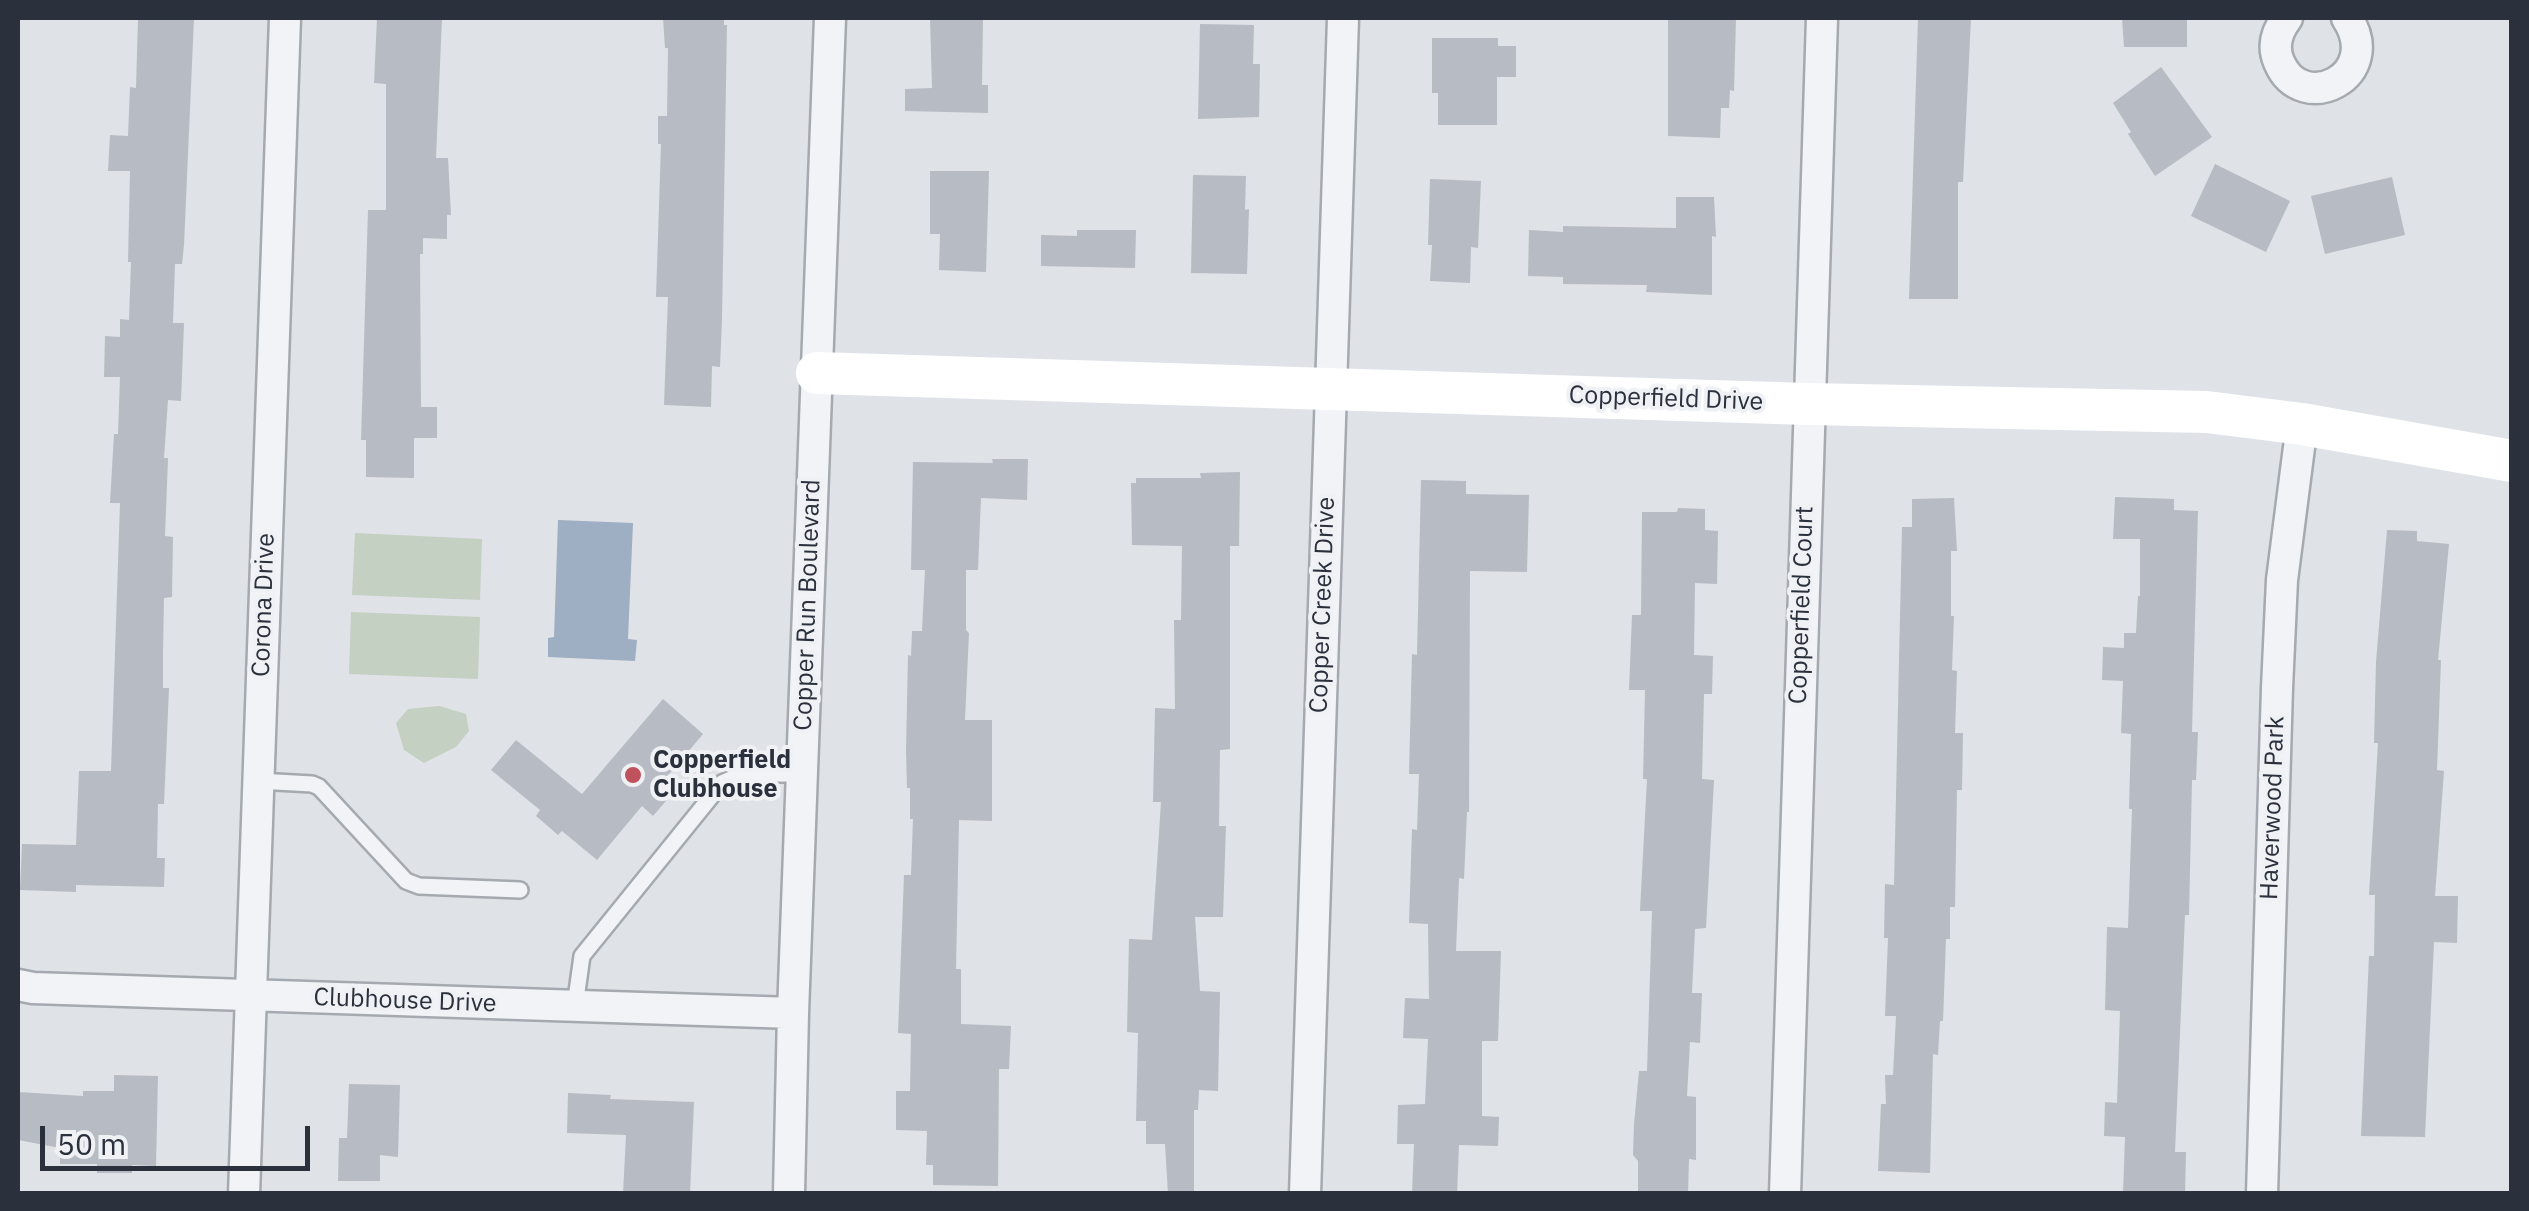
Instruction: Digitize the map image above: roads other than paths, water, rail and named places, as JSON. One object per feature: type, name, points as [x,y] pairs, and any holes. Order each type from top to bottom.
[{"type":"street","name":"Corona Drive","points":[[244,1194],[285,18]]},
{"type":"street","name":"Copper Run Boulevard","points":[[789,1194],[792,1013],[830,18]]},
{"type":"street","name":"Copper Creek Drive","points":[[1305,1194],[1344,18]]},
{"type":"street","name":"Copperfield Court","points":[[1785,1194],[1822,18]]},
{"type":"street","points":[[2286,18],[2278,30],[2276,55],[2289,78],[2312,88],[2339,81],[2350,72],[2356,58],[2355,30],[2347,18]]},
{"type":"street","name":"Copperfield Drive","points":[[817,373],[1808,404],[2207,412],[2302,424],[2512,462]]},
{"type":"street","name":"Haverwood Park","points":[[2262,1194],[2276,688],[2282,580],[2302,424]]},
{"type":"street","name":"Clubhouse Drive","points":[[18,985],[792,1013]]},
{"type":"lane","points":[[574,1006],[582,956],[722,783],[743,774],[802,774]]},
{"type":"lane","points":[[258,781],[312,784],[318,788],[406,881],[419,886],[520,890]]},
{"type":"water","points":[[558,520],[633,523],[628,639],[637,640],[635,661],[548,657],[548,638],[554,637]]},
{"type":"place","name":"Copperfield Clubhouse","points":[[633,775]]}]
